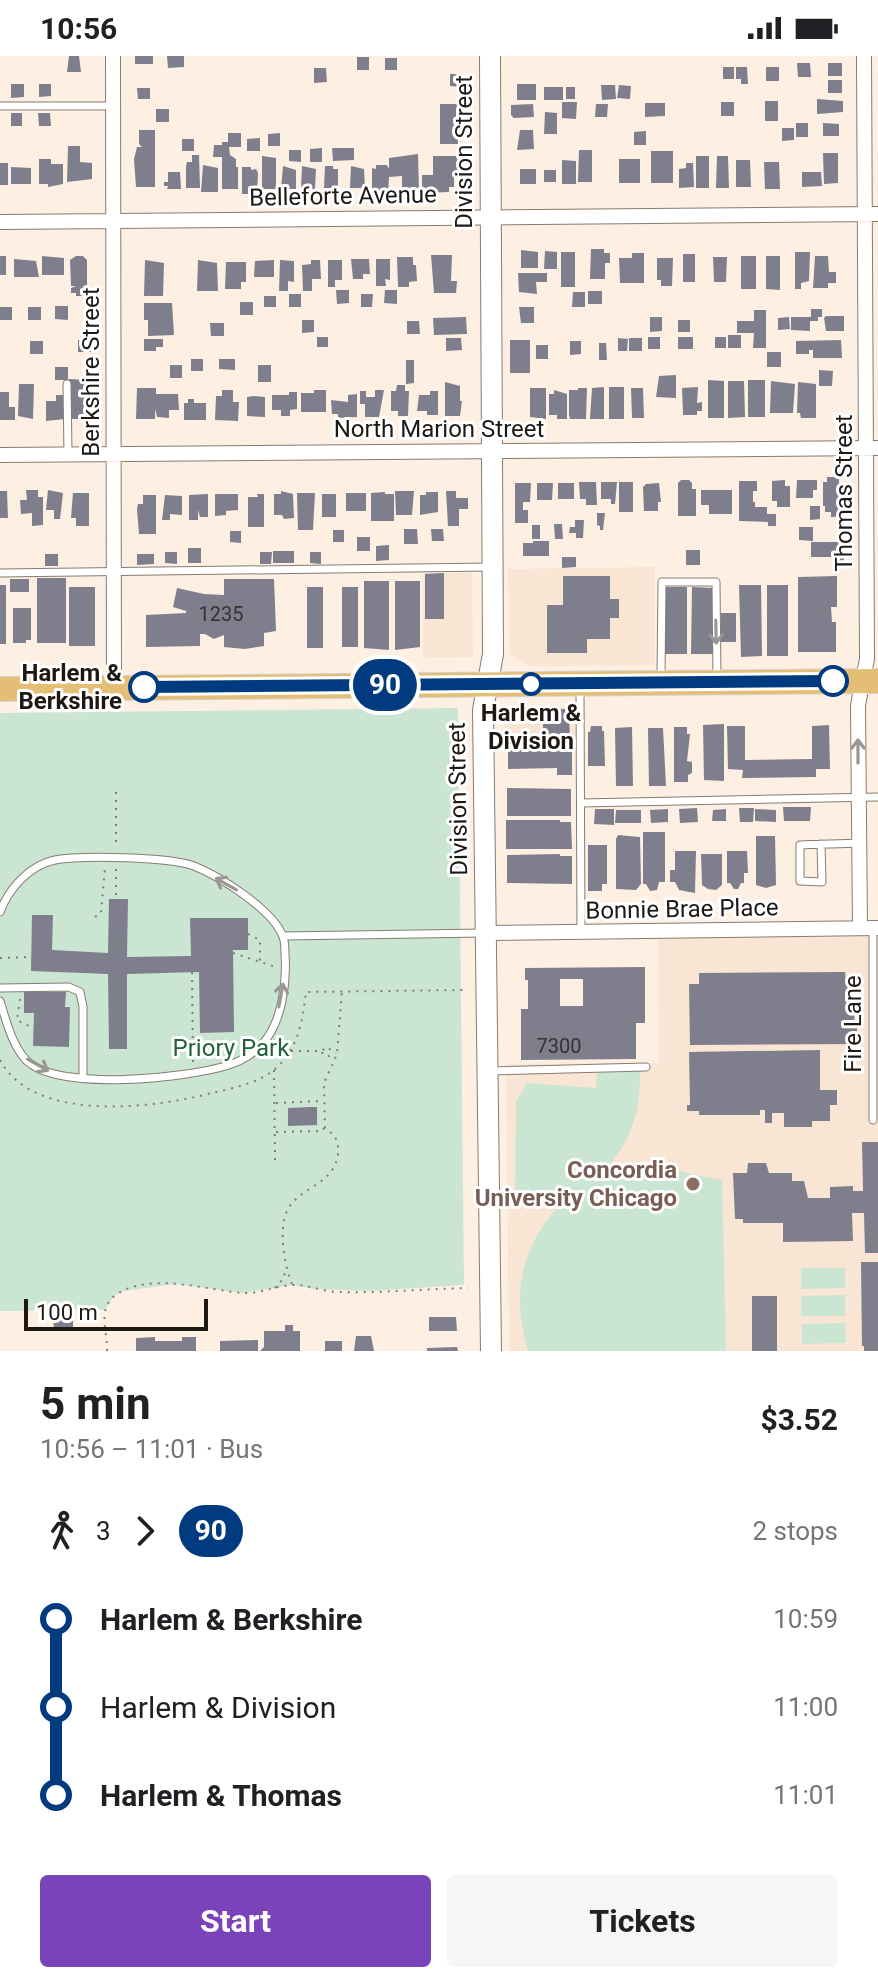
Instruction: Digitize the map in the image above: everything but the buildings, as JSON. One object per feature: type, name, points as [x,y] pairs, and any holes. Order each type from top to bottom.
[{"type":"main road","points":[[0,689],[717,682],[866,689]]},
{"type":"street","name":"Berkshire Street","points":[[113,56],[114,688]]},
{"type":"street","name":"Division Street","points":[[490,56],[493,654],[483,710],[491,1351]]},
{"type":"street","name":"Thomas Street","points":[[864,56],[871,214],[872,585],[859,843],[870,928]]},
{"type":"street","name":"Belleforte Avenue","points":[[0,222],[871,214]]},
{"type":"street","name":"North Marion Street","points":[[0,455],[872,448]]},
{"type":"street","name":"Bonnie Brae Place","points":[[486,933],[870,928]]},
{"type":"lane","points":[[0,106],[113,106]]},
{"type":"lane","points":[[67,384],[68,454]]},
{"type":"lane","points":[[0,573],[492,567]]},
{"type":"lane","points":[[661,683],[662,582],[716,582],[717,682]]},
{"type":"lane","points":[[580,684],[581,932]]},
{"type":"lane","points":[[581,803],[878,797]]},
{"type":"lane","points":[[821,844],[822,882],[800,881],[800,845],[821,844],[859,843]]},
{"type":"lane","points":[[0,912],[10,890],[31,871],[54,860],[157,859],[193,866],[241,892],[269,917],[283,936],[285,970],[274,1026],[264,1043],[251,1055],[231,1065],[137,1079],[48,1072],[27,1061],[13,1039],[0,1001]]},
{"type":"lane","name":"Fire Lane","points":[[870,928],[875,1052],[873,1120]]},
{"type":"lane","points":[[283,936],[486,933]]},
{"type":"lane","points":[[0,988],[69,987],[80,992],[83,1007],[83,1077]]},
{"type":"lane","points":[[488,1071],[646,1067]]},
{"type":"path","points":[[116,792],[116,899]]},
{"type":"path","points":[[95,917],[101,913],[106,859]]},
{"type":"path","points":[[102,907],[108,907]]},
{"type":"path","points":[[248,934],[260,940],[260,962]]},
{"type":"path","points":[[233,953],[285,970]]},
{"type":"path","points":[[0,958],[31,957]]},
{"type":"path","points":[[192,972],[193,1072]]},
{"type":"path","points":[[22,988],[17,1020],[33,1028]]},
{"type":"path","points":[[306,992],[465,990]]},
{"type":"path","points":[[325,1128],[324,1083],[337,1054],[342,991]]},
{"type":"path","points":[[290,1051],[322,1051],[323,1055],[329,1056],[331,1052],[337,1054]]},
{"type":"path","points":[[274,1069],[275,1160]]},
{"type":"path","points":[[275,1103],[324,1101]]},
{"type":"path","points":[[275,1132],[322,1131],[325,1128]]},
{"type":"path","points":[[292,1285],[286,1270],[284,1223],[287,1210],[329,1175],[338,1158],[336,1135],[325,1128]]},
{"type":"path","points":[[275,1289],[286,1270]]},
{"type":"path","points":[[107,1351],[103,1320],[110,1300],[118,1293],[134,1288],[176,1284],[243,1293],[292,1285],[334,1292],[468,1288]]},
{"type":"shaded area","points":[[655,567],[655,665],[528,666],[510,654],[508,569]]},
{"type":"shaded area","points":[[423,573],[472,573],[473,657],[423,658]]},
{"type":"shaded area","points":[[504,707],[574,707],[575,746],[504,746]]},
{"type":"shaded area","name":"Concordia University Chicago","points":[[878,936],[878,1351],[509,1351],[506,1064],[659,1063],[658,938]]},
{"type":"green space","name":"Priory Park","points":[[458,708],[464,1285],[369,1291],[292,1285],[243,1293],[176,1284],[123,1291],[114,1296],[105,1310],[0,1311],[0,713]]},
{"type":"green space","points":[[601,1068],[640,1068],[640,1086],[635,1118],[624,1145],[592,1183],[629,1168],[645,1166],[722,1179],[726,1351],[528,1351],[520,1307],[524,1268],[539,1232],[567,1197],[535,1201],[515,1199],[516,1101],[527,1083],[596,1088],[597,1074]]},
{"type":"green space","points":[[801,1268],[845,1268],[845,1288],[801,1289]]},
{"type":"green space","points":[[845,1295],[845,1316],[801,1316],[801,1296]]},
{"type":"green space","points":[[845,1323],[846,1343],[802,1344],[802,1324]]},
{"type":"bus line","name":"90","points":[[144,687],[833,681]]},
{"type":"place","name":"Harlem & Division","points":[[531,684]]},
{"type":"place","name":"Harlem & Berkshire","points":[[144,687]]},
{"type":"place","name":"Concordia University Chicago","points":[[693,1184]]}]
